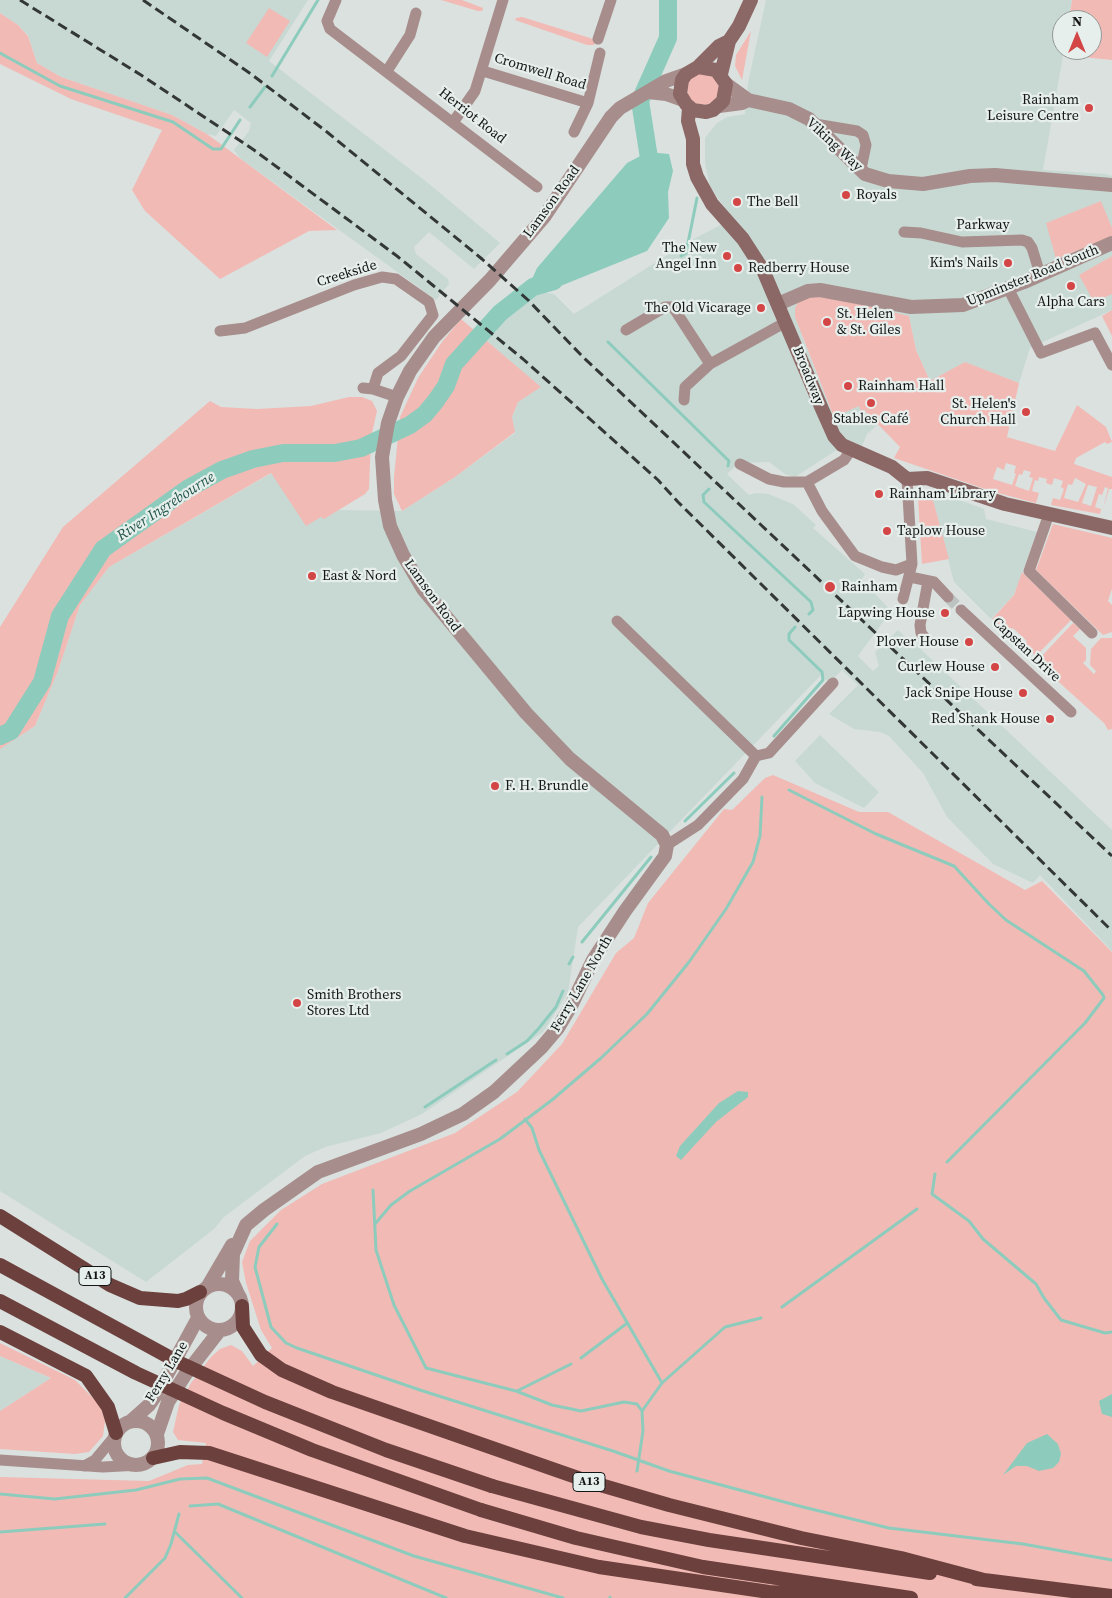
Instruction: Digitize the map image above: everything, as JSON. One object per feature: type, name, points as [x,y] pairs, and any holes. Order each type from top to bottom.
[{"type":"highway","name":"A13","points":[[0,1216],[110,1285],[140,1298],[178,1301],[186,1299],[204,1289]]},
{"type":"highway","name":"A13","points":[[0,1265],[178,1362],[265,1402],[386,1450],[492,1486],[641,1527],[700,1538],[984,1580],[1112,1596]]},
{"type":"highway","points":[[0,1301],[136,1373],[223,1413],[321,1454],[480,1510],[576,1538],[703,1567],[911,1598]]},
{"type":"highway","name":"A13","points":[[242,1306],[243,1327],[260,1355],[282,1370],[332,1392],[590,1482],[669,1505],[801,1538],[901,1558],[984,1580]]},
{"type":"highway","points":[[0,1332],[77,1369],[86,1376],[108,1407],[115,1435]]},
{"type":"highway","points":[[153,1458],[180,1452],[209,1453],[465,1536],[599,1567],[661,1578],[769,1592],[869,1598]]},
{"type":"main road","points":[[693,139],[706,112],[719,106],[726,95],[723,79],[729,41],[739,26],[751,0]]},
{"type":"main road","points":[[706,112],[686,104],[680,87],[692,70],[719,46],[729,41]]},
{"type":"main road","points":[[692,70],[711,67],[723,79]]},
{"type":"main road","name":"Broadway","points":[[686,104],[688,122],[693,139],[693,164],[697,177],[712,204],[743,239],[763,270],[834,436],[842,445],[892,467],[907,479]]},
{"type":"main road","points":[[907,479],[927,478],[1006,504],[1112,528]]},
{"type":"street","name":"Herriot Road","points":[[336,0],[327,21],[330,29],[454,121],[537,187]]},
{"type":"street","points":[[454,121],[475,91],[503,0]]},
{"type":"street","points":[[598,39],[611,0]]},
{"type":"street","points":[[387,71],[410,35],[416,13]]},
{"type":"street","name":"Cromwell Road","points":[[574,132],[588,102],[600,53]]},
{"type":"street","name":"Cromwell Road","points":[[483,70],[588,102]]},
{"type":"street","name":"Lamson Road","points":[[667,845],[662,835],[570,759],[526,713],[423,589],[403,555],[390,526],[384,500],[382,457],[388,423],[397,397],[410,371],[434,337],[490,280],[539,223],[606,123],[625,105],[666,81],[692,70]]},
{"type":"street","points":[[719,106],[742,103],[748,100],[723,79]]},
{"type":"street","points":[[648,92],[666,94],[686,104]]},
{"type":"street","name":"Viking Way","points":[[748,100],[789,109],[814,124],[865,174],[888,180],[923,184],[970,176],[1010,176],[1112,185]]},
{"type":"street","points":[[814,124],[857,131],[864,135],[866,145],[861,169]]},
{"type":"street","name":"Parkway","points":[[904,232],[921,233],[962,242],[1022,240],[1028,242],[1032,248],[1040,274]]},
{"type":"street","name":"Upminster Road South","points":[[778,304],[808,292],[820,290],[911,307],[938,308],[963,305],[1112,244]]},
{"type":"street","name":"Creekside","points":[[220,331],[244,328],[374,279],[382,277],[400,280],[429,302],[433,314],[401,356],[378,373],[368,388],[397,397]]},
{"type":"street","points":[[1008,288],[1040,352],[1095,333],[1112,365]]},
{"type":"street","points":[[626,330],[664,307],[673,307],[710,364]]},
{"type":"street","points":[[684,400],[684,386],[710,364],[786,322]]},
{"type":"street","points":[[740,464],[768,479],[784,482],[807,482],[844,460],[851,450]]},
{"type":"street","points":[[903,598],[912,564],[907,479]]},
{"type":"street","points":[[807,482],[822,512],[855,556],[882,567],[896,570],[912,564]]},
{"type":"street","points":[[1050,514],[1029,571],[1092,633]]},
{"type":"street","points":[[910,577],[934,582],[948,597]]},
{"type":"street","points":[[927,640],[921,633],[920,625],[928,581]]},
{"type":"street","name":"Capstan Drive","points":[[961,610],[1071,712]]},
{"type":"street","points":[[617,621],[756,756]]},
{"type":"street","points":[[667,845],[698,825],[743,779],[756,756],[769,753],[832,683]]},
{"type":"street","name":"Ferry Lane North","points":[[237,1292],[232,1281],[231,1265],[238,1240],[246,1225],[264,1210],[318,1172],[442,1125],[471,1109],[512,1076],[541,1048],[558,1028],[587,977],[593,960],[625,911],[665,856],[667,845]]},
{"type":"street","name":"Ferry Lane North","points":[[204,1289],[230,1248],[238,1240]]},
{"type":"street","points":[[224,1284],[237,1292],[242,1306],[241,1313],[233,1325],[220,1330],[207,1328],[198,1318],[195,1305],[204,1289],[224,1284]]},
{"type":"street","name":"Ferry Lane","points":[[131,1421],[149,1405],[156,1395],[198,1318]]},
{"type":"street","name":"Ferry Lane","points":[[157,1434],[168,1402],[185,1375],[220,1330]]},
{"type":"street","points":[[0,1460],[84,1466],[140,1465],[153,1458],[159,1447],[157,1434],[144,1421],[125,1423],[95,1460],[84,1466]]},
{"type":"street","points":[[115,1435],[116,1451],[120,1458],[132,1465],[140,1465]]},
{"type":"shaded area","points":[[0,0],[308,0],[269,61],[428,183],[500,243],[474,269],[429,232],[414,247],[416,254],[448,279],[449,284],[436,300],[241,159],[234,150],[249,131],[251,123],[234,110],[216,136],[207,134],[172,115],[61,77],[37,63],[28,35],[18,25],[0,13]]},
{"type":"shaded area","points":[[441,0],[462,0],[483,8],[482,11],[478,11]]},
{"type":"shaded area","points":[[766,0],[1072,0],[1070,10],[1052,10],[1052,60],[1062,60],[1043,170],[1112,176],[1112,310],[1030,348],[1019,383],[965,363],[930,381],[916,350],[909,316],[801,334],[834,416],[859,405],[877,425],[867,434],[862,446],[835,451],[795,477],[785,474],[769,462],[739,463],[727,474],[749,495],[756,493],[768,494],[793,504],[816,525],[813,528],[865,574],[861,581],[891,611],[858,656],[873,671],[879,666],[875,652],[898,630],[906,638],[908,637],[1112,830],[1112,951],[1040,875],[1033,883],[993,864],[947,817],[923,773],[889,736],[880,732],[854,729],[829,714],[858,685],[842,670],[829,683],[821,675],[578,927],[568,993],[543,1032],[422,1114],[381,1133],[325,1147],[305,1156],[224,1217],[214,1229],[146,1282],[0,1191],[0,749],[35,726],[58,671],[80,605],[109,567],[272,473],[324,518],[339,510],[402,511],[455,477],[515,433],[512,417],[518,402],[540,387],[481,336],[511,301],[533,291],[554,294],[574,314],[688,242],[732,219],[710,186],[705,164],[705,138],[717,123],[727,117],[745,114],[748,83]]},
{"type":"shaded area","points":[[1072,0],[1112,0],[1112,60],[1102,59],[1102,10],[1070,10]]},
{"type":"shaded area","points":[[269,8],[290,21],[267,57],[246,43]]},
{"type":"shaded area","points":[[0,13],[18,25],[28,36],[37,63],[61,77],[172,115],[207,134],[337,230],[309,231],[220,279],[145,211],[132,190],[162,130],[71,99],[0,64]]},
{"type":"shaded area","points":[[522,17],[596,41],[594,45],[587,45],[515,20]]},
{"type":"shaded area","points":[[751,31],[742,80],[735,66],[736,55]]},
{"type":"shaded area","points":[[703,73],[709,74],[714,78],[718,83],[718,95],[714,100],[709,104],[703,105],[697,104],[692,100],[688,95],[687,89],[688,83],[692,78],[697,74]]},
{"type":"shaded area","points":[[648,152],[669,154],[673,171],[668,192],[669,218],[647,251],[548,291],[529,286],[537,268],[627,163]]},
{"type":"shaded area","points":[[1101,201],[1112,228],[1112,237],[1056,259],[1046,223]]},
{"type":"shaded area","points":[[1112,256],[1112,294],[1094,302],[1079,275]]},
{"type":"shaded area","points":[[817,294],[909,316],[916,350],[930,381],[965,362],[1019,383],[1007,437],[1055,451],[1077,405],[1106,427],[1112,442],[1107,444],[1105,442],[1076,458],[1074,464],[1112,477],[1112,489],[1109,489],[1103,509],[1108,488],[1105,487],[1102,495],[1099,494],[1095,507],[1101,509],[1100,514],[1051,505],[1053,498],[1060,500],[1064,489],[1061,487],[1063,481],[1054,478],[1052,485],[1046,483],[1047,479],[1039,477],[1038,481],[1035,480],[1032,491],[1039,493],[1036,503],[994,492],[894,458],[900,447],[864,410],[861,411],[859,406],[834,417],[795,317],[795,308],[800,299]],"holes":[[[1006,463],[1016,466],[1014,473],[1016,474],[1012,485],[993,479],[997,467],[1004,470]],[[1024,470],[1031,472],[1029,477],[1033,478],[1029,491],[1015,486],[1019,474],[1022,475]],[[1075,478],[1086,484],[1078,502],[1064,498],[1068,484],[1072,485]],[[1088,485],[1097,487],[1091,506],[1082,503]]]},
{"type":"shaded area","points":[[1112,310],[1112,336],[1102,316]]},
{"type":"shaded area","points":[[461,319],[541,387],[518,402],[512,417],[515,432],[455,477],[402,511],[394,494],[400,417],[418,378],[442,342]]},
{"type":"shaded area","points":[[349,397],[362,397],[372,401],[377,411],[371,437],[369,489],[365,494],[324,519],[321,517],[306,526],[271,473],[109,567],[80,605],[58,671],[35,726],[0,749],[0,627],[63,527],[210,401],[221,407],[257,409],[311,406]]},
{"type":"shaded area","points":[[930,489],[984,509],[986,519],[1037,532],[1014,595],[991,619],[954,582]]},
{"type":"shaded area","points":[[930,489],[949,559],[922,564],[918,498]]},
{"type":"shaded area","points":[[1053,524],[1112,538],[1112,589],[1108,601],[1112,605],[1112,632],[1103,635],[1036,570]]},
{"type":"shaded area","points":[[1022,572],[1071,620],[1036,656],[1024,644],[1027,641],[1013,628],[1007,634],[992,619],[1014,595]]},
{"type":"shaded area","points":[[1073,623],[1080,629],[1073,636],[1086,648],[1086,660],[1083,663],[1094,674],[1096,671],[1090,665],[1091,649],[1101,638],[1112,638],[1112,729],[1108,730],[1104,723],[1050,674],[1053,670],[1040,658]]},
{"type":"shaded area","points":[[820,735],[879,792],[864,808],[815,783],[795,761]]},
{"type":"shaded area","points":[[773,775],[859,812],[888,812],[1025,890],[1042,881],[1112,952],[1112,1598],[0,1598],[0,1477],[149,1481],[188,1465],[202,1464],[206,1443],[178,1440],[173,1432],[179,1405],[191,1383],[211,1357],[220,1349],[231,1345],[242,1351],[253,1366],[272,1348],[261,1330],[246,1283],[242,1262],[250,1241],[281,1210],[322,1184],[455,1133],[517,1092],[562,1044],[616,953],[634,938],[648,903],[724,809],[732,810],[765,778]]},
{"type":"shaded area","points":[[738,1091],[748,1092],[748,1097],[716,1122],[681,1160],[676,1156],[680,1146],[719,1103]]},
{"type":"shaded area","points":[[0,1343],[75,1380],[100,1405],[105,1421],[103,1436],[89,1452],[75,1454],[0,1449],[0,1411],[51,1378],[0,1356]]},
{"type":"shaded area","points":[[0,1356],[51,1378],[0,1411]]},
{"type":"shaded area","points":[[1112,1394],[1112,1417],[1102,1414],[1099,1401]]},
{"type":"shaded area","points":[[1047,1434],[1058,1444],[1061,1454],[1059,1462],[1053,1468],[1039,1471],[1027,1466],[1016,1466],[1003,1475],[1027,1443]]},
{"type":"waterway","points":[[272,76],[318,0]]},
{"type":"waterway","name":"River Ingrebourne","points":[[643,174],[649,158],[640,101],[668,38],[668,0]]},
{"type":"waterway","points":[[0,53],[60,86],[173,122],[213,149],[221,149],[240,120]]},
{"type":"waterway","points":[[250,107],[265,87]]},
{"type":"waterway","points":[[681,256],[686,253],[697,198]]},
{"type":"waterway","name":"River Ingrebourne","points":[[0,736],[11,731],[42,682],[60,616],[103,549],[187,489],[222,470],[253,459],[283,453],[335,453],[361,448],[410,425],[425,414],[435,402],[446,386],[454,364],[500,313],[533,287],[554,281]]},
{"type":"waterway","points":[[608,342],[729,461],[728,466]]},
{"type":"waterway","points":[[709,489],[703,495],[704,502],[811,602],[813,610],[809,614]]},
{"type":"waterway","points":[[774,736],[823,680],[822,672],[789,640],[789,634],[795,627]]},
{"type":"waterway","points":[[685,821],[734,773]]},
{"type":"waterway","points":[[789,790],[876,834],[954,866],[1006,920],[1084,971],[1103,995],[1104,998],[1085,1023],[947,1162]]},
{"type":"waterway","points":[[375,1224],[391,1205],[410,1191],[500,1139],[552,1100],[601,1058],[647,1014],[689,962],[726,909],[753,862],[760,836],[762,797]]},
{"type":"waterway","points":[[582,942],[651,857]]},
{"type":"waterway","points":[[569,964],[573,957]]},
{"type":"waterway","points":[[507,1054],[527,1041],[539,1028],[556,1007],[563,991]]},
{"type":"waterway","points":[[425,1107],[496,1060]]},
{"type":"waterway","points":[[525,1119],[532,1128],[539,1150],[602,1279],[662,1383]]},
{"type":"waterway","points":[[935,1174],[932,1194],[969,1221],[983,1239],[1036,1284],[1061,1320],[1105,1333],[1112,1332]]},
{"type":"waterway","points":[[373,1190],[376,1250],[394,1305],[426,1368],[516,1391],[552,1405],[581,1411],[624,1402],[637,1404],[642,1411],[643,1431],[637,1471]]},
{"type":"waterway","points":[[782,1307],[917,1209]]},
{"type":"waterway","points":[[277,1224],[259,1247],[255,1267],[271,1327],[286,1343],[297,1348],[669,1471],[803,1507],[889,1528],[1023,1544],[1112,1560]]},
{"type":"waterway","points":[[642,1411],[662,1383],[725,1327],[761,1318]]},
{"type":"waterway","points":[[581,1358],[626,1324]]},
{"type":"waterway","points":[[517,1391],[571,1364]]},
{"type":"waterway","points":[[0,1494],[55,1499],[136,1490],[180,1479],[207,1478],[414,1556],[563,1598]]},
{"type":"waterway","points":[[190,1506],[218,1504],[446,1598]]},
{"type":"waterway","points":[[125,1598],[165,1558],[179,1514]]},
{"type":"waterway","points":[[0,1532],[105,1524]]},
{"type":"waterway","points":[[175,1532],[242,1598]]},
{"type":"tunnel","points":[[948,597],[961,610]]},
{"type":"railway","points":[[20,0],[141,75],[254,150],[397,256],[523,359],[658,480],[678,502],[1112,931]]},
{"type":"railway","points":[[143,0],[251,74],[327,132],[482,259],[528,300],[583,357],[1112,856]]},
{"type":"place","name":"Rainham Leisure Centre","points":[[1089,108]]},
{"type":"place","name":"Royals","points":[[846,195]]},
{"type":"place","name":"The Bell","points":[[737,202]]},
{"type":"place","name":"The New Angel Inn","points":[[727,256]]},
{"type":"place","name":"Kim's Nails","points":[[1008,263]]},
{"type":"place","name":"Redberry House","points":[[738,268]]},
{"type":"place","name":"Alpha Cars","points":[[1071,286]]},
{"type":"place","name":"The Old Vicarage","points":[[761,308]]},
{"type":"place","name":"St. Helen & St. Giles","points":[[827,322]]},
{"type":"place","name":"Rainham Hall","points":[[848,386]]},
{"type":"place","name":"Stables Café","points":[[871,403]]},
{"type":"place","name":"St. Helen's Church Hall","points":[[1026,412]]},
{"type":"place","name":"Rainham Library","points":[[879,494]]},
{"type":"place","name":"Taplow House","points":[[887,531]]},
{"type":"place","name":"East & Nord","points":[[312,576]]},
{"type":"place","name":"Rainham","points":[[830,587]]},
{"type":"place","name":"Lapwing House","points":[[945,613]]},
{"type":"place","name":"Plover House","points":[[969,642]]},
{"type":"place","name":"Curlew House","points":[[995,667]]},
{"type":"place","name":"Jack Snipe House","points":[[1023,693]]},
{"type":"place","name":"Red Shank House","points":[[1050,719]]},
{"type":"place","name":"F. H. Brundle","points":[[495,786]]},
{"type":"place","name":"Smith Brothers Stores Ltd","points":[[297,1003]]}]
